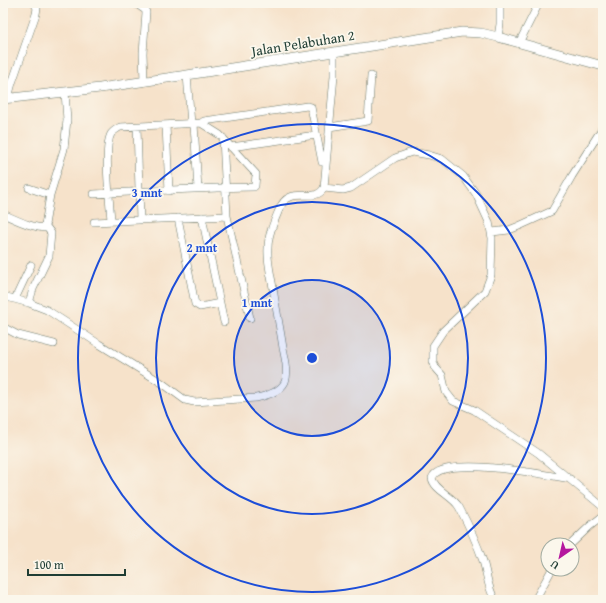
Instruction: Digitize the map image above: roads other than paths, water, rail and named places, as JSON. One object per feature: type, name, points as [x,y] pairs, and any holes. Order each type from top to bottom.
[{"type":"main road","name":"Jalan Pelabuhan 2","points":[[6,99],[187,75],[462,32],[481,33],[498,37],[603,66]]},
{"type":"street","points":[[6,99],[36,14],[37,8],[34,3]]},
{"type":"street","points":[[135,3],[146,12],[144,81]]},
{"type":"street","points":[[498,37],[500,24],[500,3]]},
{"type":"street","points":[[519,43],[539,3]]},
{"type":"street","points":[[3,296],[29,303],[47,310],[162,383],[185,400],[194,402],[256,398],[266,396],[278,389],[285,381],[286,375],[282,338],[268,256],[269,239],[280,206],[285,200],[293,196],[317,195],[324,188],[334,76],[334,52]]},
{"type":"street","points":[[187,75],[195,124],[198,189]]},
{"type":"street","points":[[329,127],[368,121],[371,76]]},
{"type":"street","points":[[29,303],[33,289],[49,256],[51,233],[45,225],[50,195],[64,149],[66,120],[65,92]]},
{"type":"street","points":[[111,221],[107,156],[110,136],[112,132],[120,127],[195,124],[204,121],[307,106],[311,107],[312,110],[322,162]]},
{"type":"street","points":[[166,124],[169,191]]},
{"type":"street","points":[[94,194],[254,187],[255,171],[224,138],[195,124]]},
{"type":"street","points":[[137,127],[140,220]]},
{"type":"street","points":[[492,232],[513,228],[552,211],[603,127]]},
{"type":"street","points":[[231,147],[316,135]]},
{"type":"street","points":[[224,138],[228,216],[250,318]]},
{"type":"street","points":[[324,188],[343,190],[352,188],[395,158],[406,153],[420,153],[437,156],[447,162],[470,185],[487,214],[492,232],[491,275],[487,288],[482,294],[440,334],[433,349],[433,361],[435,367],[442,375],[447,395],[453,401],[474,410],[507,431],[538,453],[603,507]]},
{"type":"street","points":[[29,188],[50,195]]},
{"type":"street","points":[[3,214],[31,226],[47,228]]},
{"type":"street","points":[[94,222],[228,216]]},
{"type":"street","points":[[202,217],[224,322]]},
{"type":"street","points":[[178,218],[195,304],[200,308],[220,303]]},
{"type":"street","points":[[15,299],[31,265]]},
{"type":"street","points":[[3,327],[18,335],[54,344]]},
{"type":"street","points":[[495,600],[490,591],[478,549],[464,518],[454,500],[434,484],[432,478],[434,474],[447,468],[486,467],[516,469],[570,479]]},
{"type":"street","points":[[578,537],[603,516]]},
{"type":"street","points":[[535,600],[548,577]]}]
